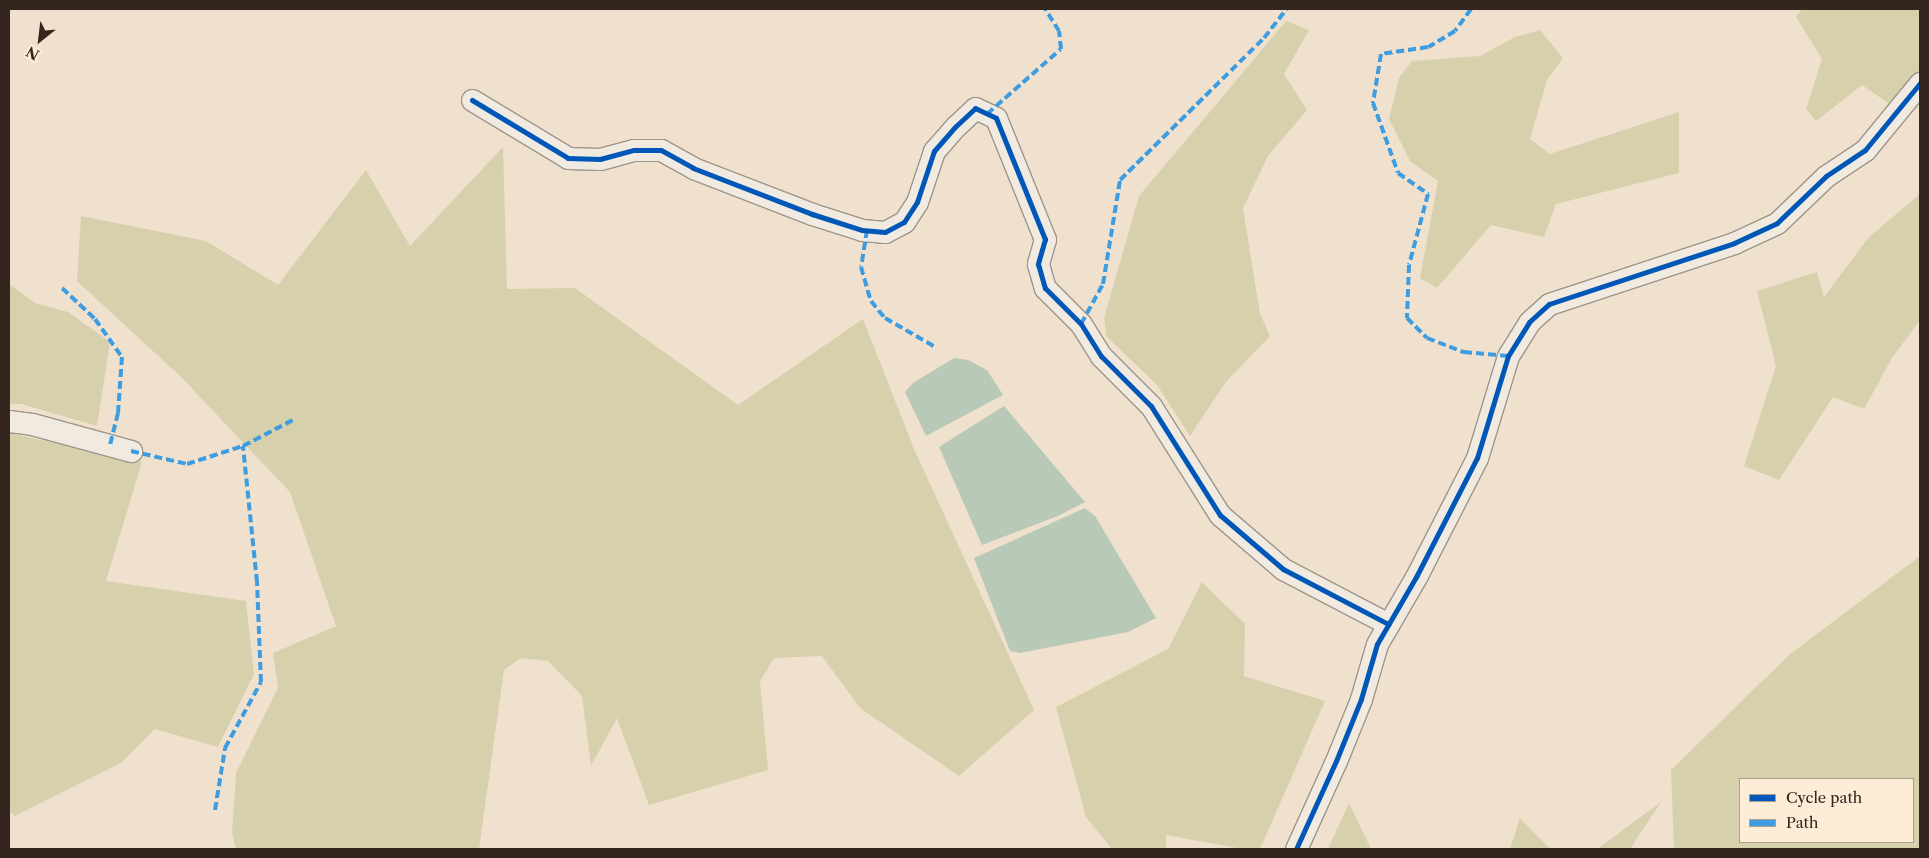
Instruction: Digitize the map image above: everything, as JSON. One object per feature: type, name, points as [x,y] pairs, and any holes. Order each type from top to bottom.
[{"type":"street","points":[[1296,849],[1336,762],[1361,699],[1377,644],[1416,576],[1477,458],[1508,356],[1539,311],[1570,296],[1734,243],[1777,223],[1826,176],[1865,150],[1920,83]]},
{"type":"street","points":[[472,100],[568,158],[600,159],[634,150],[661,150],[693,168],[812,214],[862,230],[885,232],[904,222],[917,202],[934,151],[956,126],[976,108],[996,118],[1045,238],[1038,264],[1045,288],[1081,324],[1101,356],[1150,406],[1220,515],[1283,569],[1388,624]]},
{"type":"street","points":[[9,421],[32,424],[131,451]]},
{"type":"shaded area","points":[[1802,9],[1920,9],[1920,92],[1898,110],[1862,85],[1816,121],[1806,109],[1822,59],[1796,17]]},
{"type":"shaded area","points":[[1286,21],[1309,30],[1284,74],[1307,110],[1268,156],[1243,208],[1260,314],[1270,336],[1225,383],[1190,436],[1157,385],[1106,336],[1104,318],[1139,196]]},
{"type":"shaded area","points":[[1540,30],[1563,58],[1547,80],[1530,139],[1550,154],[1679,112],[1679,173],[1556,204],[1544,237],[1491,225],[1437,288],[1420,278],[1438,181],[1410,161],[1389,119],[1399,78],[1412,61],[1480,56],[1515,37]]},
{"type":"shaded area","points":[[503,147],[507,289],[575,288],[738,405],[863,319],[914,449],[1034,710],[959,776],[860,708],[822,656],[774,658],[760,681],[768,770],[649,805],[617,718],[591,766],[582,696],[548,661],[521,658],[504,670],[479,849],[236,849],[232,833],[236,773],[278,688],[273,653],[336,626],[290,492],[181,377],[77,281],[81,216],[206,241],[278,285],[366,170],[410,246]]},
{"type":"shaded area","points":[[1920,194],[1920,320],[1892,358],[1864,409],[1833,397],[1779,480],[1744,466],[1776,366],[1757,291],[1817,272],[1824,297],[1869,237]]},
{"type":"shaded area","points":[[9,284],[35,303],[68,312],[110,342],[97,426],[21,404],[9,404]]},
{"type":"shaded area","points":[[954,358],[968,360],[987,370],[1003,395],[926,436],[905,392],[913,383]]},
{"type":"shaded area","points":[[1004,406],[1085,502],[1058,516],[982,545],[939,447]]},
{"type":"shaded area","points":[[9,433],[142,462],[106,581],[246,601],[254,674],[218,747],[155,729],[121,763],[15,816],[9,811]]},
{"type":"shaded area","points":[[1085,508],[1095,516],[1156,618],[1128,632],[1020,653],[1010,651],[974,558]]},
{"type":"shaded area","points":[[1920,556],[1920,849],[1674,849],[1671,770],[1789,655]]},
{"type":"shaded area","points":[[1202,582],[1245,624],[1244,676],[1325,701],[1260,849],[1242,849],[1166,835],[1166,849],[1112,849],[1086,817],[1056,707],[1168,649]]},
{"type":"shaded area","points":[[1661,802],[1630,849],[1597,849]]},
{"type":"shaded area","points":[[1349,803],[1371,849],[1328,849]]},
{"type":"shaded area","points":[[1520,818],[1550,849],[1510,849]]},
{"type":"marked path","points":[[987,114],[1061,49],[1059,31],[1045,9]]},
{"type":"marked path","points":[[1081,324],[1103,284],[1120,180],[1264,38],[1287,9]]},
{"type":"marked path","points":[[1471,9],[1455,31],[1428,47],[1381,54],[1373,103],[1398,173],[1428,194],[1409,265],[1407,318],[1427,338],[1464,352],[1508,356]]},
{"type":"marked path","points":[[867,230],[861,267],[871,301],[885,318],[937,348]]},
{"type":"marked path","points":[[62,288],[95,319],[122,357],[118,413],[110,445]]},
{"type":"marked path","points":[[131,451],[187,464],[243,446],[293,420]]},
{"type":"marked path","points":[[215,810],[225,748],[261,682],[257,582],[243,446]]},
{"type":"cycle path","points":[[1296,849],[1336,761],[1361,699],[1377,644],[1416,577],[1477,458],[1508,356],[1529,322],[1549,304],[1734,243],[1777,223],[1826,176],[1865,150],[1920,83]]},
{"type":"cycle path","points":[[472,100],[568,158],[600,159],[634,150],[661,150],[693,168],[812,214],[862,230],[885,232],[904,222],[917,202],[934,151],[956,126],[975,108],[996,118],[1045,239],[1038,264],[1045,288],[1081,324],[1101,356],[1151,406],[1220,515],[1283,569],[1388,624]]}]
